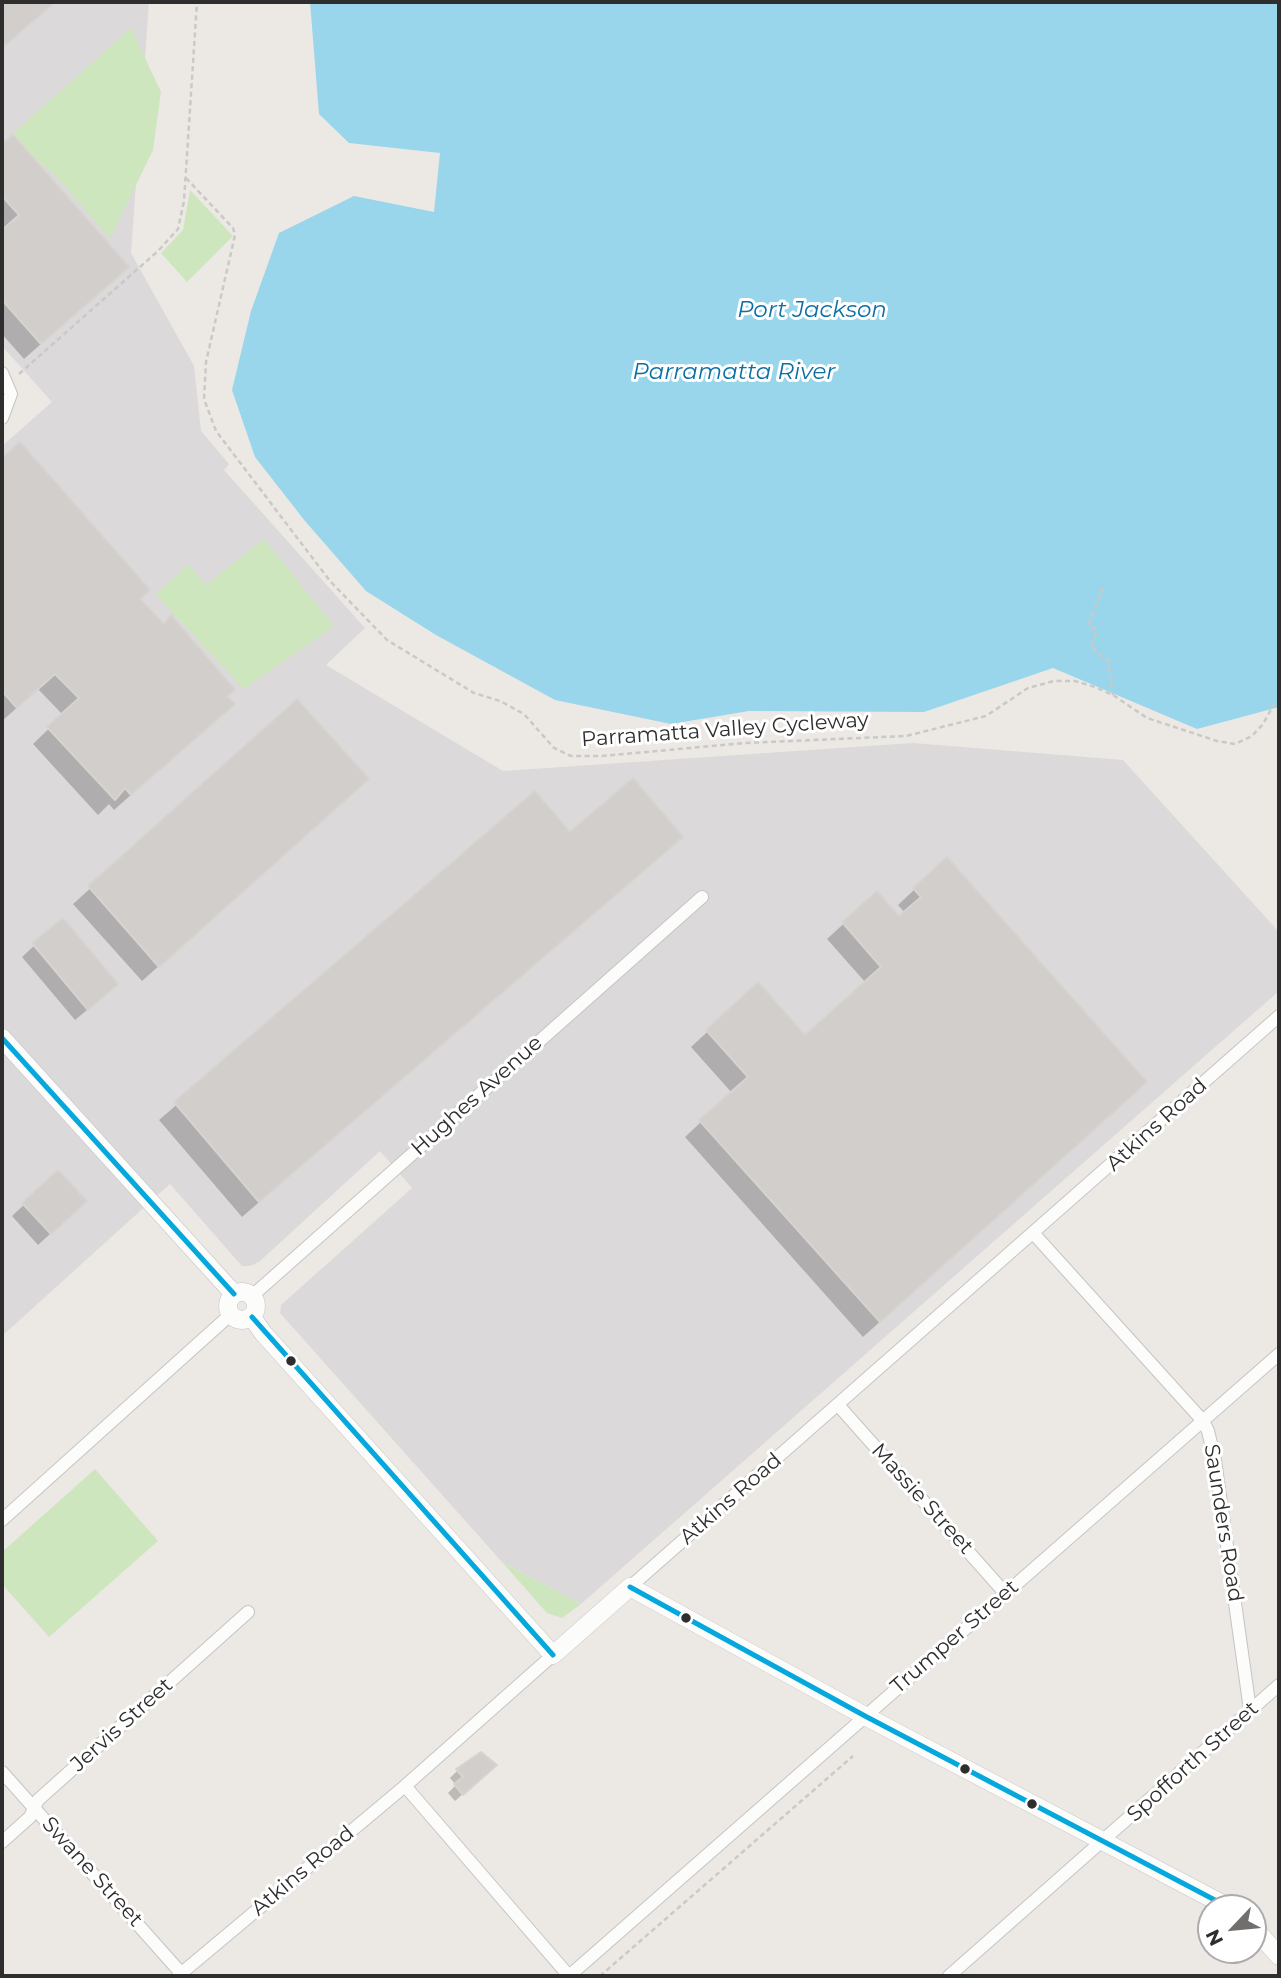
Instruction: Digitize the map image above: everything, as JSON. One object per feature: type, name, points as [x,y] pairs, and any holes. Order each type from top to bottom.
[{"type":"street","points":[[2,418],[7,383]]},
{"type":"street","name":"Hughes Avenue","points":[[252,1296],[702,897]]},
{"type":"street","name":"Atkins Road","points":[[180,1975],[405,1786],[1279,1016]]},
{"type":"street","points":[[2,1038],[234,1294]]},
{"type":"street","name":"Saunders Road","points":[[1034,1234],[1203,1421],[1215,1460],[1250,1710]]},
{"type":"street","points":[[243,1292],[252,1296],[257,1304],[252,1317],[238,1320],[230,1315],[228,1301],[234,1294],[243,1292]]},
{"type":"street","points":[[2,1520],[230,1315]]},
{"type":"street","points":[[252,1317],[263,1333],[553,1655]]},
{"type":"street","name":"Trumper Street","points":[[569,1976],[1279,1354]]},
{"type":"street","name":"Massie Street","points":[[838,1405],[1005,1593]]},
{"type":"street","points":[[630,1587],[865,1716],[1204,1894]]},
{"type":"street","name":"Jervis Street","points":[[2,1842],[30,1817],[38,1800],[248,1612]]},
{"type":"street","name":"Spofforth Street","points":[[949,1976],[1279,1685]]},
{"type":"street","name":"Swane Street","points":[[2,1772],[180,1975]]},
{"type":"street","points":[[405,1786],[569,1976]]},
{"type":"street","points":[[1267,1943],[1279,1956]]},
{"type":"path","points":[[7,383],[167,242],[182,218],[197,2]]},
{"type":"path","name":"Parramatta Valley Cycleway","points":[[186,177],[233,228],[235,235],[206,362],[204,399],[208,417],[231,454],[361,616],[387,640],[474,693],[500,701],[524,714],[554,748],[571,756],[602,756],[745,743],[852,740],[881,734],[906,736],[986,716],[1039,684],[1074,681],[1113,695],[1147,718],[1217,741],[1236,744],[1252,736],[1279,702]]},
{"type":"path","points":[[1103,588],[1089,624],[1097,632],[1091,647],[1108,661],[1113,695]]},
{"type":"path","points":[[600,1976],[853,1756]]},
{"type":"shaded area","points":[[2,2],[149,2],[131,253],[194,366],[201,431],[229,464],[224,470],[365,628],[326,665],[503,771],[913,743],[1123,760],[1279,932],[1279,991],[581,1604],[502,1562],[280,1313],[281,1305],[412,1188],[380,1151],[259,1262],[250,1266],[242,1266],[170,1184],[2,1336],[2,446],[52,402],[2,346]]},
{"type":"green space","points":[[131,28],[161,92],[153,150],[110,238],[56,176],[9,137]]},
{"type":"green space","points":[[190,190],[233,236],[187,282],[161,253],[183,230]]},
{"type":"green space","points":[[264,539],[334,626],[244,689],[155,594],[188,565],[206,585]]},
{"type":"green space","points":[[95,1469],[158,1541],[49,1637],[2,1584],[2,1552]]},
{"type":"green space","points":[[502,1562],[581,1604],[562,1618],[547,1613]]},
{"type":"water","name":"Port Jackson","points":[[310,2],[1279,2],[1279,707],[1197,729],[1053,668],[924,712],[749,711],[671,724],[555,700],[436,635],[366,591],[305,521],[255,457],[232,390],[251,311],[279,233],[354,196],[434,212],[440,153],[349,143],[319,114]]},
{"type":"building","points":[[2,2],[55,2],[2,48]]},
{"type":"building","points":[[13,135],[129,267],[41,344],[2,300],[2,230],[19,215],[2,196],[2,144]]},
{"type":"building","points":[[20,442],[150,590],[140,599],[164,624],[171,615],[235,690],[227,696],[235,704],[131,795],[125,788],[115,800],[47,727],[79,698],[55,674],[17,708],[2,691],[2,458]]},
{"type":"building","points":[[297,699],[369,779],[159,967],[88,886]]},
{"type":"building","points":[[633,778],[683,837],[259,1202],[174,1102],[535,791],[570,832]]},
{"type":"building","points":[[947,857],[1147,1082],[880,1322],[699,1120],[748,1077],[706,1030],[758,982],[805,1035],[881,967],[842,922],[877,891],[899,916],[921,897],[913,888]]},
{"type":"building","points":[[63,918],[118,984],[88,1010],[32,943]]},
{"type":"building","points":[[58,1170],[87,1201],[51,1234],[22,1203]]},
{"type":"building","points":[[481,1752],[497,1765],[463,1795],[454,1784],[463,1777],[456,1769]]},
{"type":"transit line","points":[[2,1038],[234,1294]]},
{"type":"transit line","points":[[252,1317],[553,1655]]},
{"type":"transit line","points":[[630,1587],[865,1716],[1203,1894]]},
{"type":"water label","name":"Parramatta River","points":[[734,372]]}]
